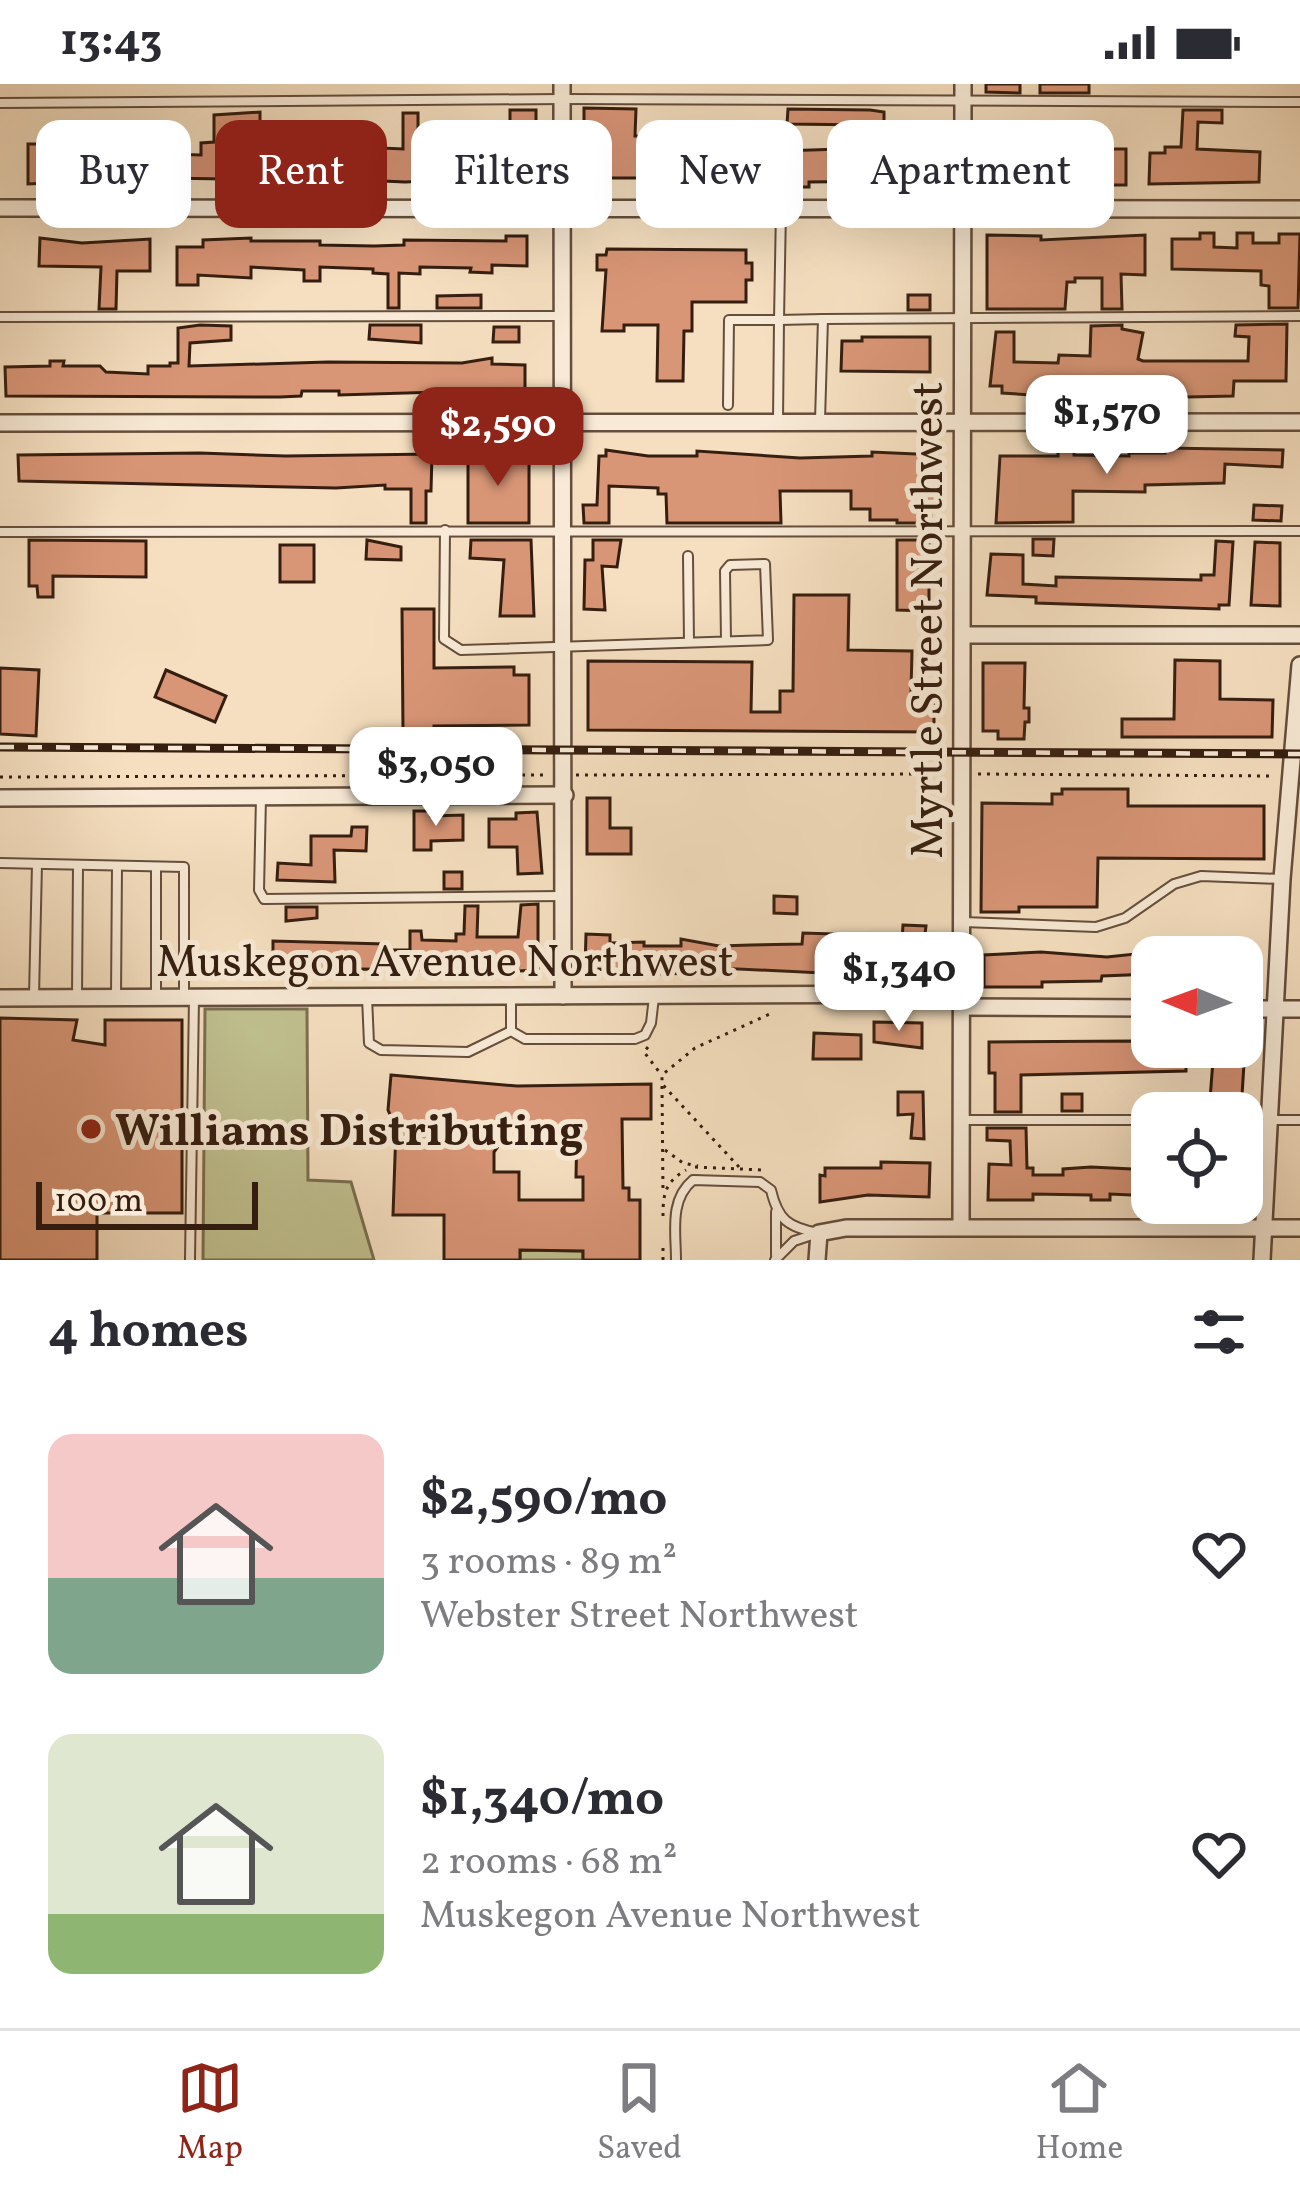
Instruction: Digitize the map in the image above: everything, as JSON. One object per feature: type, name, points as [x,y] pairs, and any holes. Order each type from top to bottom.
[{"type":"street","points":[[0,208],[411,208]]},
{"type":"street","points":[[1114,209],[1300,208]]},
{"type":"street","points":[[561,228],[563,996]]},
{"type":"street","name":"Myrtle Street Northwest","points":[[962,1228],[964,228]]},
{"type":"street","points":[[0,423],[1300,422]]},
{"type":"street","points":[[963,635],[1300,635]]},
{"type":"street","points":[[1262,1260],[1282,879],[1294,812],[1300,665]]},
{"type":"street","points":[[0,798],[565,795]]},
{"type":"street","name":"Muskegon Avenue Northwest","points":[[0,998],[654,995],[1131,1007]]},
{"type":"street","points":[[1263,1009],[1300,1009]]},
{"type":"street","points":[[818,1260],[820,1233],[846,1228],[1300,1228]]},
{"type":"lane","points":[[0,104],[562,92],[963,93],[1300,102]]},
{"type":"lane","points":[[778,422],[781,228]]},
{"type":"lane","points":[[0,317],[562,316]]},
{"type":"lane","points":[[728,405],[729,320],[1300,316]]},
{"type":"lane","points":[[820,422],[824,319]]},
{"type":"lane","points":[[446,530],[444,639],[461,650],[768,640],[765,564],[730,565],[725,571],[726,641]]},
{"type":"lane","points":[[0,532],[1300,531]]},
{"type":"lane","points":[[688,556],[689,642]]},
{"type":"lane","points":[[261,797],[259,890],[264,899],[565,896]]},
{"type":"lane","points":[[0,863],[184,867],[190,1260]]},
{"type":"lane","points":[[34,998],[37,864]]},
{"type":"lane","points":[[77,998],[78,865]]},
{"type":"lane","points":[[116,998],[117,866]]},
{"type":"lane","points":[[156,998],[157,867]]},
{"type":"lane","points":[[962,922],[1096,927],[1125,918],[1174,884],[1201,876],[1282,879]]},
{"type":"lane","points":[[511,1031],[524,1039],[634,1039],[645,1035],[651,1023],[654,995]]},
{"type":"lane","points":[[511,996],[511,1031]]},
{"type":"lane","points":[[367,997],[369,1043],[381,1050],[468,1052],[511,1031]]},
{"type":"lane","points":[[963,1120],[1131,1120]]},
{"type":"lane","points":[[1263,1120],[1300,1120]]},
{"type":"lane","points":[[676,1260],[676,1204],[681,1190],[693,1180],[760,1182],[771,1190],[776,1258]]},
{"type":"lane","points":[[776,1213],[795,1228],[820,1233]]},
{"type":"lane","points":[[776,1258],[794,1241],[820,1233]]},
{"type":"path","points":[[0,777],[1292,776]]},
{"type":"path","points":[[662,1075],[694,1048],[772,1012]]},
{"type":"path","points":[[649,1045],[644,1052],[662,1075],[663,1193]]},
{"type":"path","points":[[662,1084],[739,1167]]},
{"type":"path","points":[[663,1148],[683,1163],[700,1167]]},
{"type":"green space","points":[[205,1009],[307,1009],[308,1180],[351,1182],[374,1260],[203,1260]]},
{"type":"green space","points":[[520,1250],[583,1251],[583,1260],[520,1260]]},
{"type":"building","points":[[986,84],[1020,84],[1020,93],[986,92]]},
{"type":"building","points":[[1040,84],[1089,84],[1089,93],[1040,93]]},
{"type":"building","points":[[584,108],[636,109],[636,178],[612,178],[612,120],[584,120]]},
{"type":"building","points":[[788,109],[884,112],[884,120],[827,120],[827,124],[787,120]]},
{"type":"building","points":[[510,110],[536,110],[536,120],[510,120]]},
{"type":"building","points":[[1183,110],[1222,110],[1222,123],[1198,122],[1197,149],[1260,152],[1259,182],[1149,184],[1150,153],[1181,147]]},
{"type":"building","points":[[260,112],[260,120],[215,120],[215,179],[191,178],[191,155],[201,155],[201,143],[214,142],[214,115]]},
{"type":"building","points":[[403,113],[418,113],[418,120],[411,120],[411,182],[387,181],[387,148],[403,149]]},
{"type":"building","points":[[28,144],[36,144],[36,184],[28,184]]},
{"type":"building","points":[[827,149],[827,182],[809,182],[809,187],[803,187],[803,150]]},
{"type":"building","points":[[1114,149],[1126,149],[1126,185],[1114,185]]},
{"type":"building","points":[[1200,233],[1214,233],[1214,247],[1237,248],[1237,233],[1253,233],[1253,243],[1279,243],[1279,234],[1300,234],[1298,308],[1269,308],[1269,286],[1261,285],[1261,271],[1172,269],[1172,239],[1200,239]]},
{"type":"building","points":[[987,235],[1041,236],[1041,240],[1145,235],[1145,275],[1121,274],[1122,309],[1102,309],[1102,278],[1075,278],[1067,282],[1065,309],[987,309]]},
{"type":"building","points":[[506,236],[527,236],[527,266],[492,265],[492,273],[420,267],[420,274],[399,273],[399,308],[388,308],[388,274],[373,273],[373,269],[320,267],[320,281],[304,281],[304,270],[251,267],[251,278],[198,275],[198,285],[177,285],[177,247],[203,247],[203,240],[251,238],[374,246],[404,245],[404,240],[506,241]]},
{"type":"building","points":[[40,238],[82,243],[150,239],[150,271],[117,271],[116,309],[99,309],[101,267],[39,266]]},
{"type":"building","points":[[607,249],[746,250],[752,280],[746,280],[746,302],[692,302],[692,331],[684,331],[683,381],[657,381],[658,325],[624,325],[624,331],[602,331],[606,270],[597,270],[597,255],[606,255]]},
{"type":"building","points":[[481,295],[481,308],[437,308],[437,296]]},
{"type":"building","points":[[908,295],[930,295],[930,310],[908,310]]},
{"type":"building","points":[[1287,324],[1286,381],[1234,381],[1233,396],[1093,399],[1002,393],[1002,386],[990,386],[996,332],[1014,332],[1014,362],[1058,363],[1059,355],[1090,356],[1091,326],[1122,325],[1122,329],[1143,333],[1138,359],[1143,361],[1248,361],[1249,337],[1235,336],[1236,325]]},
{"type":"building","points":[[370,325],[421,325],[421,343],[369,339]]},
{"type":"building","points":[[231,326],[231,340],[190,343],[189,366],[462,363],[492,358],[492,364],[525,365],[525,397],[474,397],[474,391],[339,395],[339,391],[302,391],[301,396],[280,397],[6,396],[5,367],[64,361],[63,366],[148,374],[148,366],[170,366],[178,363],[178,328]]},
{"type":"building","points":[[494,327],[519,327],[519,342],[493,342]]},
{"type":"building","points":[[862,337],[930,337],[930,372],[841,371],[842,341],[862,341]]},
{"type":"building","points":[[1165,448],[1283,450],[1282,467],[1225,464],[1224,483],[1145,485],[1145,492],[1073,491],[1073,522],[996,523],[1000,456],[1058,456],[1058,451],[1074,451],[1074,455],[1129,456],[1165,453]]},
{"type":"building","points":[[606,450],[648,456],[697,456],[697,451],[800,458],[872,456],[872,452],[938,455],[938,506],[931,506],[931,523],[897,523],[870,520],[870,509],[851,509],[851,491],[780,491],[781,523],[667,523],[666,494],[658,494],[658,488],[609,486],[609,523],[584,523],[583,505],[597,505],[599,456],[606,456]]},
{"type":"building","points":[[468,453],[529,457],[529,523],[468,523]]},
{"type":"building","points":[[432,454],[426,523],[411,523],[411,489],[385,489],[385,485],[19,481],[18,455]]},
{"type":"building","points":[[1254,505],[1282,506],[1281,521],[1253,520]]},
{"type":"building","points":[[1033,539],[1054,539],[1053,556],[1033,555]]},
{"type":"building","points":[[29,540],[146,541],[146,577],[53,576],[53,597],[38,597],[37,586],[29,586]]},
{"type":"building","points":[[367,540],[401,547],[401,560],[366,559]]},
{"type":"building","points":[[471,540],[531,540],[534,616],[500,616],[504,560],[470,558]]},
{"type":"building","points":[[593,540],[621,540],[617,567],[602,566],[605,610],[584,609],[585,560],[593,560]]},
{"type":"building","points":[[897,540],[929,540],[929,611],[897,610]]},
{"type":"building","points":[[1216,541],[1233,542],[1229,605],[1219,605],[1219,609],[1036,603],[1036,597],[987,595],[991,554],[1023,555],[1023,584],[1056,586],[1056,577],[1201,580],[1201,575],[1214,575]]},
{"type":"building","points":[[1255,542],[1280,543],[1280,606],[1251,605]]},
{"type":"building","points":[[280,545],[314,545],[314,582],[280,582]]},
{"type":"building","points":[[794,595],[849,595],[848,650],[912,651],[911,691],[934,691],[934,732],[588,730],[588,661],[752,662],[751,712],[780,712],[780,691],[793,691]]},
{"type":"building","points":[[402,609],[434,609],[434,668],[514,667],[514,675],[529,675],[529,725],[434,726],[434,732],[403,732]]},
{"type":"building","points":[[1175,660],[1220,661],[1220,699],[1273,700],[1272,737],[1122,737],[1122,719],[1174,719]]},
{"type":"building","points":[[983,663],[1025,663],[1024,708],[1029,708],[1029,722],[1025,722],[1024,739],[998,739],[998,731],[983,731]]},
{"type":"building","points":[[0,668],[39,670],[36,736],[0,734]]},
{"type":"building","points":[[166,670],[226,696],[215,722],[155,697]]},
{"type":"building","points":[[1062,789],[1128,789],[1128,806],[1264,806],[1264,859],[1098,858],[1097,907],[981,912],[982,803],[1052,804],[1052,794],[1062,794]]},
{"type":"building","points":[[587,798],[610,798],[610,828],[631,828],[631,854],[587,854]]},
{"type":"building","points":[[414,811],[430,811],[431,816],[463,815],[463,840],[431,841],[431,850],[414,850]]},
{"type":"building","points":[[537,812],[542,873],[518,874],[517,847],[489,847],[489,819],[516,819],[516,813]]},
{"type":"building","points":[[352,827],[367,827],[366,851],[334,850],[335,882],[277,880],[278,863],[311,865],[311,836],[351,836]]},
{"type":"building","points":[[444,872],[462,872],[462,889],[444,889]]},
{"type":"building","points":[[774,896],[797,897],[797,914],[774,913]]},
{"type":"building","points":[[538,904],[538,970],[456,974],[456,970],[357,969],[307,974],[307,968],[273,969],[273,941],[385,944],[385,950],[410,950],[410,931],[421,931],[422,940],[456,941],[456,934],[464,934],[465,906],[478,906],[477,937],[518,937],[521,905]]},
{"type":"building","points":[[286,907],[317,907],[317,918],[286,921]]},
{"type":"building","points":[[903,925],[926,926],[920,976],[848,968],[847,963],[822,963],[822,973],[718,968],[718,973],[647,974],[585,968],[586,934],[610,935],[610,943],[644,942],[644,946],[681,946],[681,939],[719,946],[802,944],[803,933],[866,935],[866,956],[894,957],[901,955]]},
{"type":"building","points":[[1041,952],[1131,955],[1131,975],[1102,976],[1101,981],[1042,982],[1042,987],[984,987],[984,955]]},
{"type":"building","name":"Williams Distributing","points":[[0,1018],[77,1020],[73,1040],[105,1045],[105,1020],[182,1020],[182,1213],[97,1213],[97,1260],[0,1260]]},
{"type":"building","points":[[874,1022],[922,1023],[922,1048],[874,1042]]},
{"type":"building","points":[[814,1033],[861,1035],[861,1059],[813,1059]]},
{"type":"building","points":[[1131,1041],[1131,1068],[1186,1071],[1021,1075],[1021,1112],[995,1112],[989,1042]]},
{"type":"building","points":[[1212,1068],[1244,1068],[1242,1092],[1211,1092]]},
{"type":"building","points":[[391,1075],[517,1086],[651,1084],[651,1119],[622,1119],[623,1188],[629,1188],[629,1200],[640,1200],[640,1260],[583,1260],[583,1251],[520,1250],[520,1260],[444,1260],[444,1215],[393,1215],[396,1128],[388,1110]],"holes":[[[512,1127],[577,1127],[576,1177],[583,1177],[583,1200],[519,1200],[519,1172],[494,1172],[494,1152]]]},
{"type":"building","points":[[898,1092],[923,1092],[924,1139],[911,1138],[913,1114],[898,1115]]},
{"type":"building","points":[[1062,1094],[1082,1094],[1082,1111],[1062,1111]]},
{"type":"building","points":[[987,1128],[1026,1128],[1027,1168],[1033,1168],[1033,1175],[1063,1175],[1063,1169],[1091,1167],[1131,1169],[1131,1195],[1091,1200],[1091,1195],[1033,1194],[1033,1200],[988,1200],[989,1164],[1011,1165],[1010,1141],[987,1140]]},
{"type":"building","points":[[881,1162],[930,1163],[929,1197],[868,1195],[820,1202],[820,1175],[825,1176],[825,1168],[881,1168]]},
{"type":"railway","points":[[0,747],[1300,754]]},
{"type":"place","name":"Williams Distributing","points":[[91,1129]]}]
